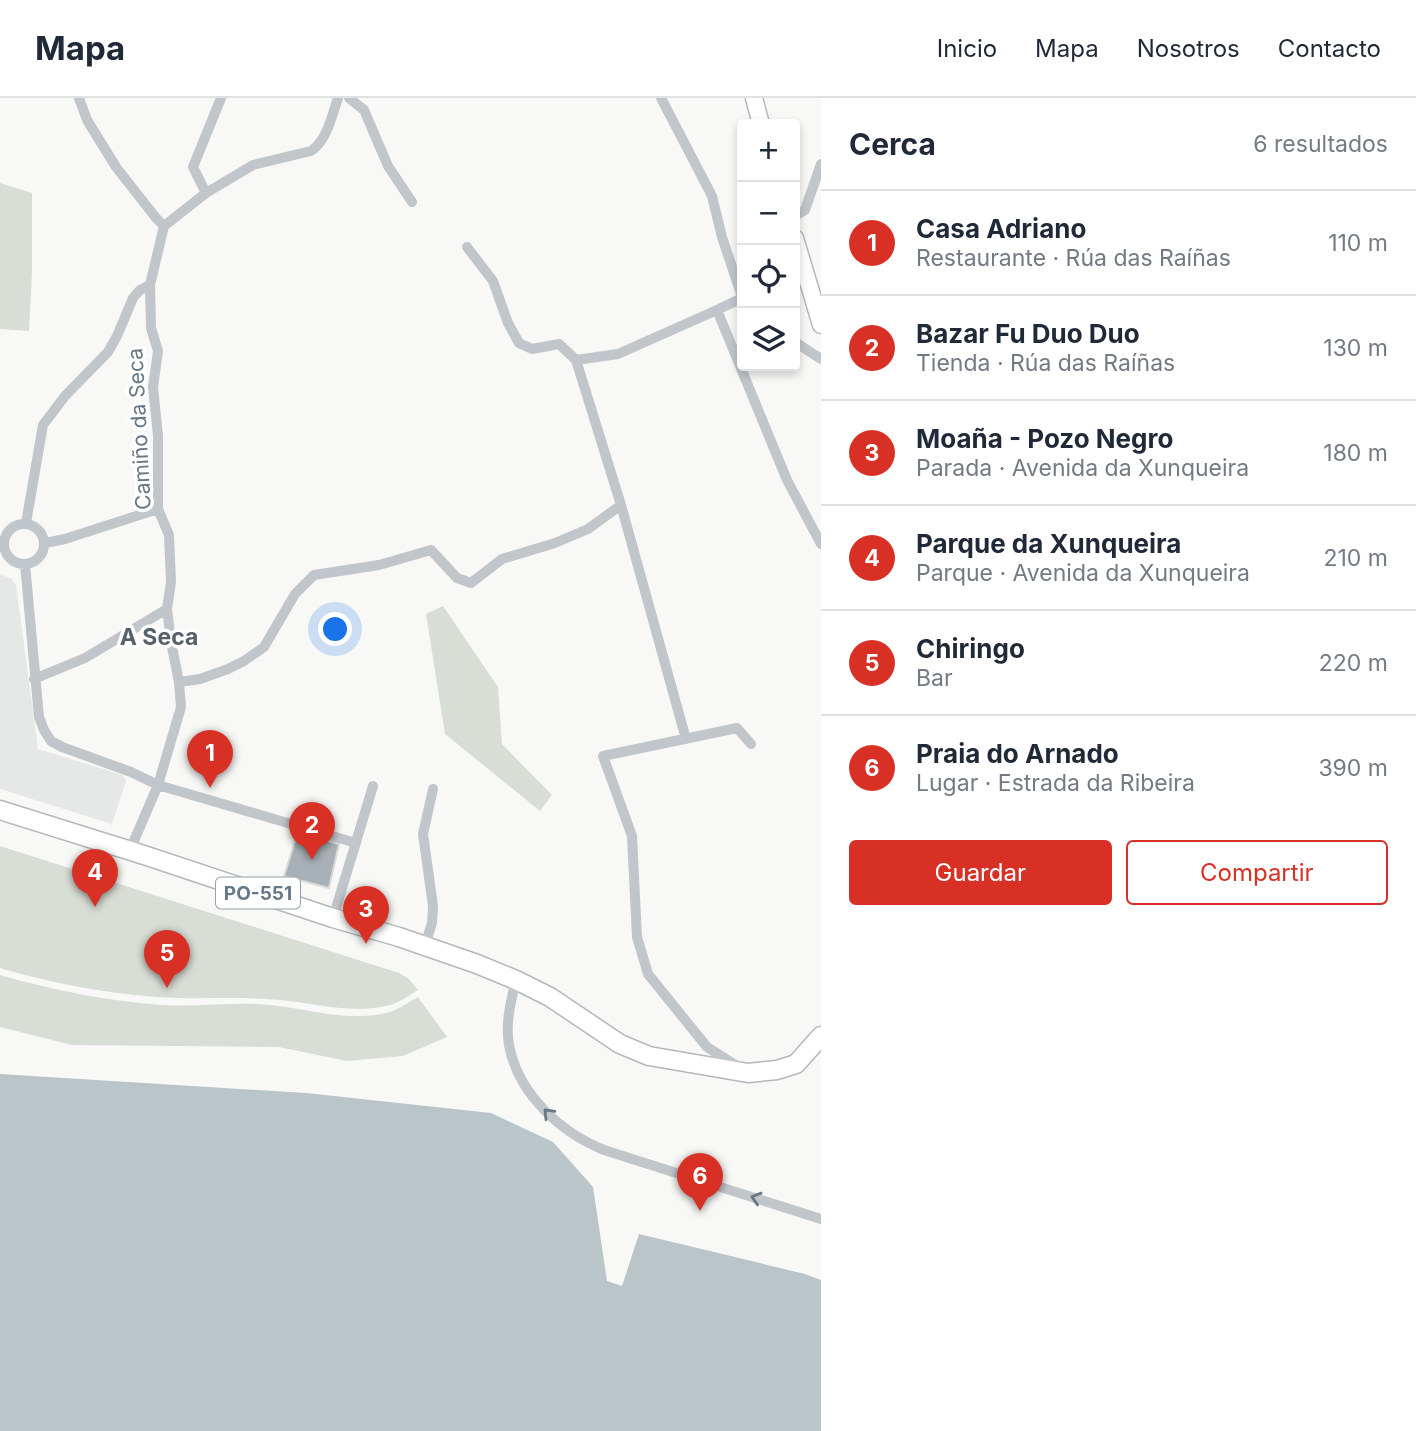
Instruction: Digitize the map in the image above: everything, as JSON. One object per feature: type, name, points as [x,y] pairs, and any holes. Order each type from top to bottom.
[{"type":"main road","name":"PO-551","points":[[0,810],[333,918],[425,945],[477,964],[516,979],[550,997],[620,1044],[649,1056],[748,1073],[777,1070],[796,1064],[821,1036]]},
{"type":"street","points":[[79,98],[87,120],[116,167],[164,226],[206,194],[253,165],[311,151],[317,147],[322,141],[338,98]]},
{"type":"street","points":[[206,194],[193,167],[221,98]]},
{"type":"street","points":[[349,98],[364,110],[388,166],[412,202]]},
{"type":"street","points":[[661,98],[712,196],[737,282]]},
{"type":"street","points":[[754,98],[760,119]]},
{"type":"street","points":[[800,213],[804,210],[821,164]]},
{"type":"street","name":"Camiño da Seca","points":[[130,850],[158,785],[181,707],[167,609],[171,582],[169,535],[158,509],[158,436],[153,387],[158,351],[151,328],[150,285],[164,226]]},
{"type":"street","points":[[797,245],[821,325]]},
{"type":"street","points":[[467,247],[493,281],[508,323],[519,343],[532,349],[559,344],[576,360],[621,505],[686,739]]},
{"type":"street","points":[[26,523],[43,425],[65,397],[108,352],[133,298],[140,290],[150,285]]},
{"type":"street","points":[[576,360],[618,354],[737,300]]},
{"type":"street","points":[[717,310],[788,480],[821,544]]},
{"type":"street","points":[[800,345],[821,359]]},
{"type":"street","points":[[179,682],[229,669],[264,647],[295,594],[314,575],[379,565],[431,550],[457,578],[471,583],[502,559],[555,543],[588,529],[621,505]]},
{"type":"street","points":[[45,542],[65,539],[158,509]]},
{"type":"street","points":[[26,523],[37,527],[45,542],[37,560],[25,565],[11,560],[3,552],[5,531],[26,523]]},
{"type":"street","points":[[25,565],[39,718],[51,741],[158,785],[356,843]]},
{"type":"street","points":[[34,678],[85,658],[167,609]]},
{"type":"street","points":[[748,1073],[707,1047],[648,974],[638,937],[632,836],[603,756],[737,728],[751,744]]},
{"type":"street","points":[[333,918],[373,786]]},
{"type":"street","points":[[425,945],[432,923],[433,906],[423,834],[433,789]]},
{"type":"street","points":[[516,979],[508,1023],[508,1042],[512,1057],[531,1095],[560,1125],[589,1144],[604,1150],[821,1219]]},
{"type":"shaded area","points":[[0,183],[32,193],[29,331],[0,329]]},
{"type":"shaded area","points":[[0,575],[11,578],[16,585],[38,749],[123,775],[126,781],[112,824],[0,789]]},
{"type":"shaded area","points":[[443,606],[498,687],[502,744],[552,795],[540,811],[445,734],[426,614]]},
{"type":"shaded area","points":[[0,846],[399,973],[409,979],[418,990],[390,1005],[348,1009],[293,1001],[172,998],[117,993],[78,987],[0,968]]},
{"type":"shaded area","points":[[0,975],[121,1001],[174,1005],[274,1005],[357,1016],[390,1012],[418,997],[447,1037],[403,1056],[347,1061],[279,1047],[72,1045],[0,1027]]},
{"type":"shaded area","points":[[0,1074],[306,1093],[491,1113],[553,1142],[593,1187],[607,1281],[622,1286],[639,1234],[821,1280],[821,1431],[0,1431]]},
{"type":"building","points":[[298,832],[339,844],[329,888],[284,876]]},
{"type":"place","name":"Casa Adriano","points":[[210,788]]},
{"type":"place","name":"Bazar Fu Duo Duo","points":[[312,860]]},
{"type":"place","name":"Parque da Xunqueira","points":[[95,907]]},
{"type":"place","name":"Moaña - Pozo Negro","points":[[366,944]]},
{"type":"place","name":"Chiringo","points":[[167,988]]},
{"type":"place","name":"Praia do Arnado","points":[[700,1211]]},
{"type":"district","name":"A Seca","points":[[159,637]]}]
